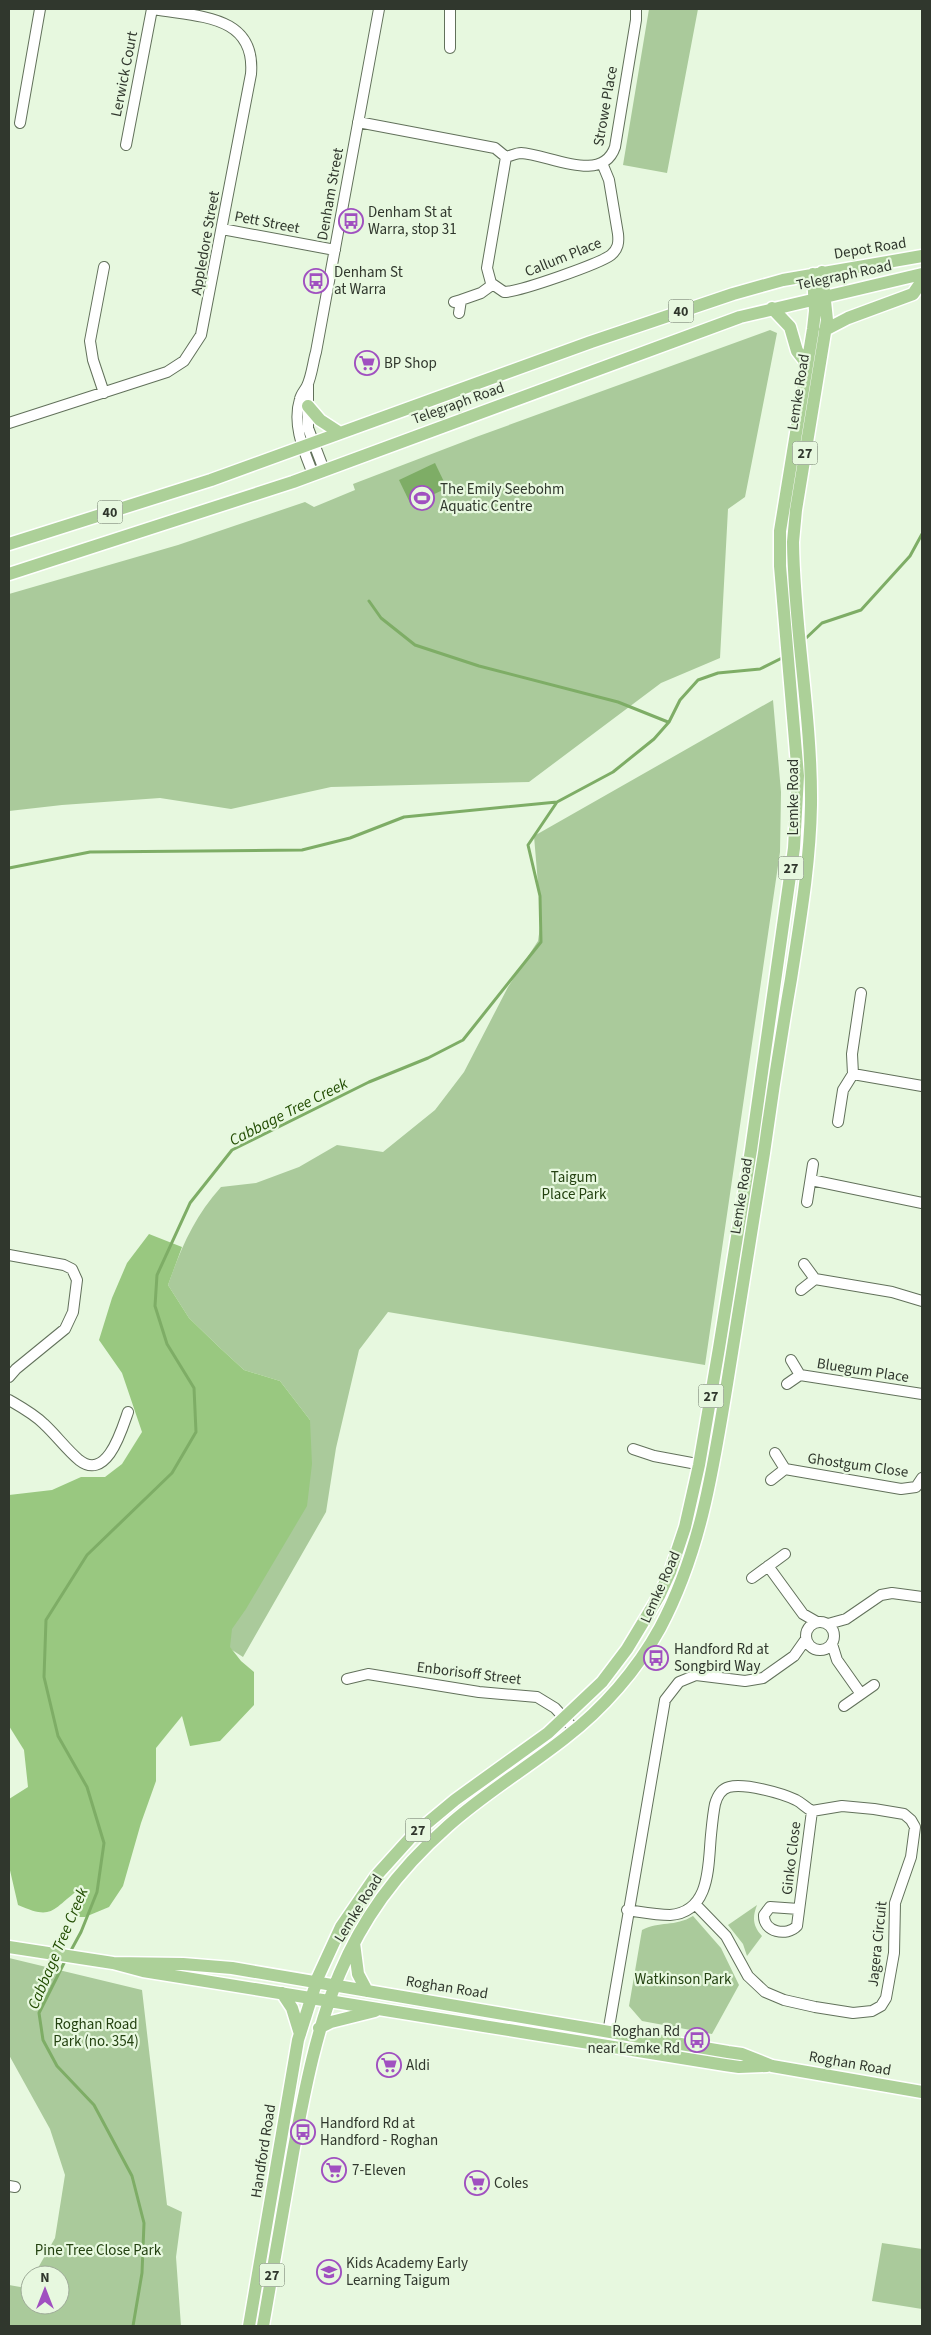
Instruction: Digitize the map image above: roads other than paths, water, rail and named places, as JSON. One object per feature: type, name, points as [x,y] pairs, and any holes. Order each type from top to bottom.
[{"type":"main road","name":"Depot Road","points":[[818,273],[922,256]]},
{"type":"main road","name":"Lemke Road","points":[[316,1982],[341,1927],[365,1890],[393,1855],[432,1818],[565,1718],[602,1682],[627,1649],[659,1596],[681,1542],[699,1465],[752,1141],[794,848],[798,776],[779,551],[782,509],[820,298],[818,273]]},
{"type":"main road","name":"Telegraph Road","points":[[9,544],[212,480],[630,328],[754,288],[818,273]]},
{"type":"main road","name":"Telegraph Road","points":[[9,574],[143,532],[318,472],[693,333],[772,308],[922,274]]},
{"type":"main road","points":[[825,330],[848,318],[913,294],[922,281]]},
{"type":"main road","name":"Lemke Road","points":[[334,1985],[354,1943],[382,1896],[402,1870],[428,1844],[481,1798],[575,1730],[631,1672],[657,1634],[668,1613],[694,1550],[713,1467],[807,874],[811,784],[794,577],[793,542],[796,510],[827,315],[820,298]]},
{"type":"main road","points":[[772,308],[790,327],[797,352],[807,364]]},
{"type":"main road","points":[[308,406],[320,420],[340,434]]},
{"type":"main road","name":"Roghan Road","points":[[9,1939],[39,1950]]},
{"type":"main road","points":[[354,1943],[356,1969],[367,1991]]},
{"type":"main road","name":"Roghan Road","points":[[9,1947],[39,1950],[107,1962],[143,1971],[380,2010],[739,2067],[772,2066],[922,2092]]},
{"type":"main road","name":"Roghan Road","points":[[107,1962],[218,1966],[742,2054],[772,2066]]},
{"type":"main road","name":"Handford Road","points":[[249,2326],[300,2034],[316,1982]]},
{"type":"main road","name":"Handford Road","points":[[264,2326],[300,2116],[319,2028],[334,1985]]},
{"type":"main road","points":[[282,1993],[292,2008],[300,2034]]},
{"type":"main road","points":[[319,2028],[331,2022],[380,2010]]},
{"type":"street","points":[[20,123],[40,9]]},
{"type":"street","name":"Lerwick Court","points":[[126,145],[153,9]]},
{"type":"street","name":"Appledore Street","points":[[9,423],[167,372],[184,361],[204,327],[252,60],[249,47],[238,31],[226,23],[153,9]]},
{"type":"street","name":"Denham Street","points":[[308,446],[308,385],[379,9]]},
{"type":"street","points":[[450,9],[450,48]]},
{"type":"street","name":"Strowe Place","points":[[358,122],[495,148],[506,156],[520,153],[586,166],[602,164],[612,155],[615,146],[636,9]]},
{"type":"street","points":[[459,313],[458,301],[481,293],[492,285],[488,277],[487,263],[506,156]]},
{"type":"street","name":"Callum Place","points":[[492,285],[504,292],[515,291],[601,260],[612,254],[618,246],[619,238],[609,180],[602,164]]},
{"type":"street","name":"Pett Street","points":[[222,229],[335,250]]},
{"type":"street","points":[[104,268],[90,341],[93,360],[104,393]]},
{"type":"street","name":"Denham Street","points":[[308,385],[300,397],[297,426],[308,446],[318,472]]},
{"type":"street","points":[[838,1122],[843,1090],[853,1074],[852,1054],[861,993]]},
{"type":"street","points":[[853,1074],[922,1086]]},
{"type":"street","points":[[807,1202],[813,1164]]},
{"type":"street","points":[[811,1180],[922,1203]]},
{"type":"street","points":[[9,1255],[64,1264],[72,1269],[77,1280],[73,1312],[65,1329],[12,1365],[9,1378]]},
{"type":"street","points":[[804,1264],[815,1279],[892,1292],[922,1301]]},
{"type":"street","points":[[801,1290],[815,1279]]},
{"type":"street","name":"Bluegum Place","points":[[791,1360],[800,1375]]},
{"type":"street","name":"Bluegum Place","points":[[787,1384],[800,1375],[922,1394]]},
{"type":"street","points":[[9,1400],[44,1424],[80,1461],[90,1464],[99,1463],[110,1453],[121,1432],[128,1412]]},
{"type":"street","points":[[633,1449],[654,1456],[713,1467]]},
{"type":"street","name":"Ghostgum Close","points":[[775,1453],[785,1470]]},
{"type":"street","name":"Ghostgum Close","points":[[771,1480],[785,1470],[901,1489],[916,1487],[922,1478]]},
{"type":"street","points":[[752,1578],[785,1554]]},
{"type":"street","points":[[768,1566],[803,1614],[807,1634],[818,1650],[837,1660],[861,1694]]},
{"type":"street","points":[[794,1656],[807,1634],[823,1623],[846,1618],[876,1597],[887,1593],[922,1598]]},
{"type":"street","points":[[803,1614],[823,1623],[834,1639],[837,1660]]},
{"type":"street","points":[[606,2045],[663,1706],[668,1694],[679,1682],[701,1674],[745,1682],[756,1681],[794,1656],[818,1650],[834,1639],[846,1618]]},
{"type":"street","name":"Enborisoff Street","points":[[346,1679],[368,1674],[484,1693],[530,1695],[549,1703],[575,1730]]},
{"type":"street","points":[[844,1706],[874,1685]]},
{"type":"street","points":[[628,1910],[670,1915],[695,1904],[701,1894],[709,1868],[715,1804],[718,1796],[724,1789],[732,1786],[780,1794],[798,1801],[812,1811]]},
{"type":"street","name":"Jagera Circuit","points":[[695,1904],[726,1936],[748,1976],[765,1992],[799,2004],[853,2013],[872,2011],[882,2006],[886,1998],[894,1953],[895,1903],[911,1857],[915,1827],[904,1814],[874,1809],[842,1806],[812,1811]]},
{"type":"street","name":"Ginko Close","points":[[800,1909],[812,1811]]},
{"type":"waterway","name":"Cabbage Tree Creek","points":[[804,640],[822,623],[861,610],[910,556],[922,534]]},
{"type":"waterway","points":[[369,601],[381,618],[415,645],[479,666],[618,702],[668,722]]},
{"type":"waterway","name":"Cabbage Tree Creek","points":[[69,1954],[81,1932],[97,1892],[104,1843],[87,1787],[58,1736],[44,1677],[46,1620],[87,1555],[172,1473],[196,1432],[194,1388],[167,1344],[155,1306],[157,1275],[190,1203],[232,1150],[369,1082],[428,1058],[463,1040],[541,942],[540,896],[528,845],[557,802],[613,772],[654,739],[669,722],[680,700],[698,680],[718,673],[760,669],[784,657]]},
{"type":"waterway","points":[[9,868],[90,852],[302,850],[350,838],[404,817],[557,802]]},
{"type":"waterway","name":"Cabbage Tree Creek","points":[[66,1959],[39,2013],[43,2040],[57,2066],[94,2105],[132,2176],[144,2223],[142,2273],[133,2326]]},
{"type":"place","name":"Denham St at Warra, stop 31","points":[[351,221]]},
{"type":"place","name":"Denham St at Warra","points":[[316,281]]},
{"type":"place","name":"BP Shop","points":[[367,363]]},
{"type":"place","name":"The Emily Seebohm Aquatic Centre","points":[[422,498]]},
{"type":"place","name":"Handford Rd at Songbird Way","points":[[656,1658]]},
{"type":"place","name":"Roghan Rd near Lemke Rd","points":[[697,2040]]},
{"type":"place","name":"Aldi","points":[[389,2065]]},
{"type":"place","name":"Handford Rd at Handford - Roghan","points":[[303,2132]]},
{"type":"place","name":"7-Eleven","points":[[334,2170]]},
{"type":"place","name":"Coles","points":[[477,2183]]},
{"type":"place","name":"Kids Academy Early Learning Taigum","points":[[329,2272]]},
{"type":"park label","name":"Taigum Place Park","points":[[574,1186]]},
{"type":"park label","name":"Watkinson Park","points":[[683,1979]]},
{"type":"park label","name":"Roghan Road Park (no. 354)","points":[[96,2032]]},
{"type":"park label","name":"Pine Tree Close Park","points":[[98,2250]]}]
